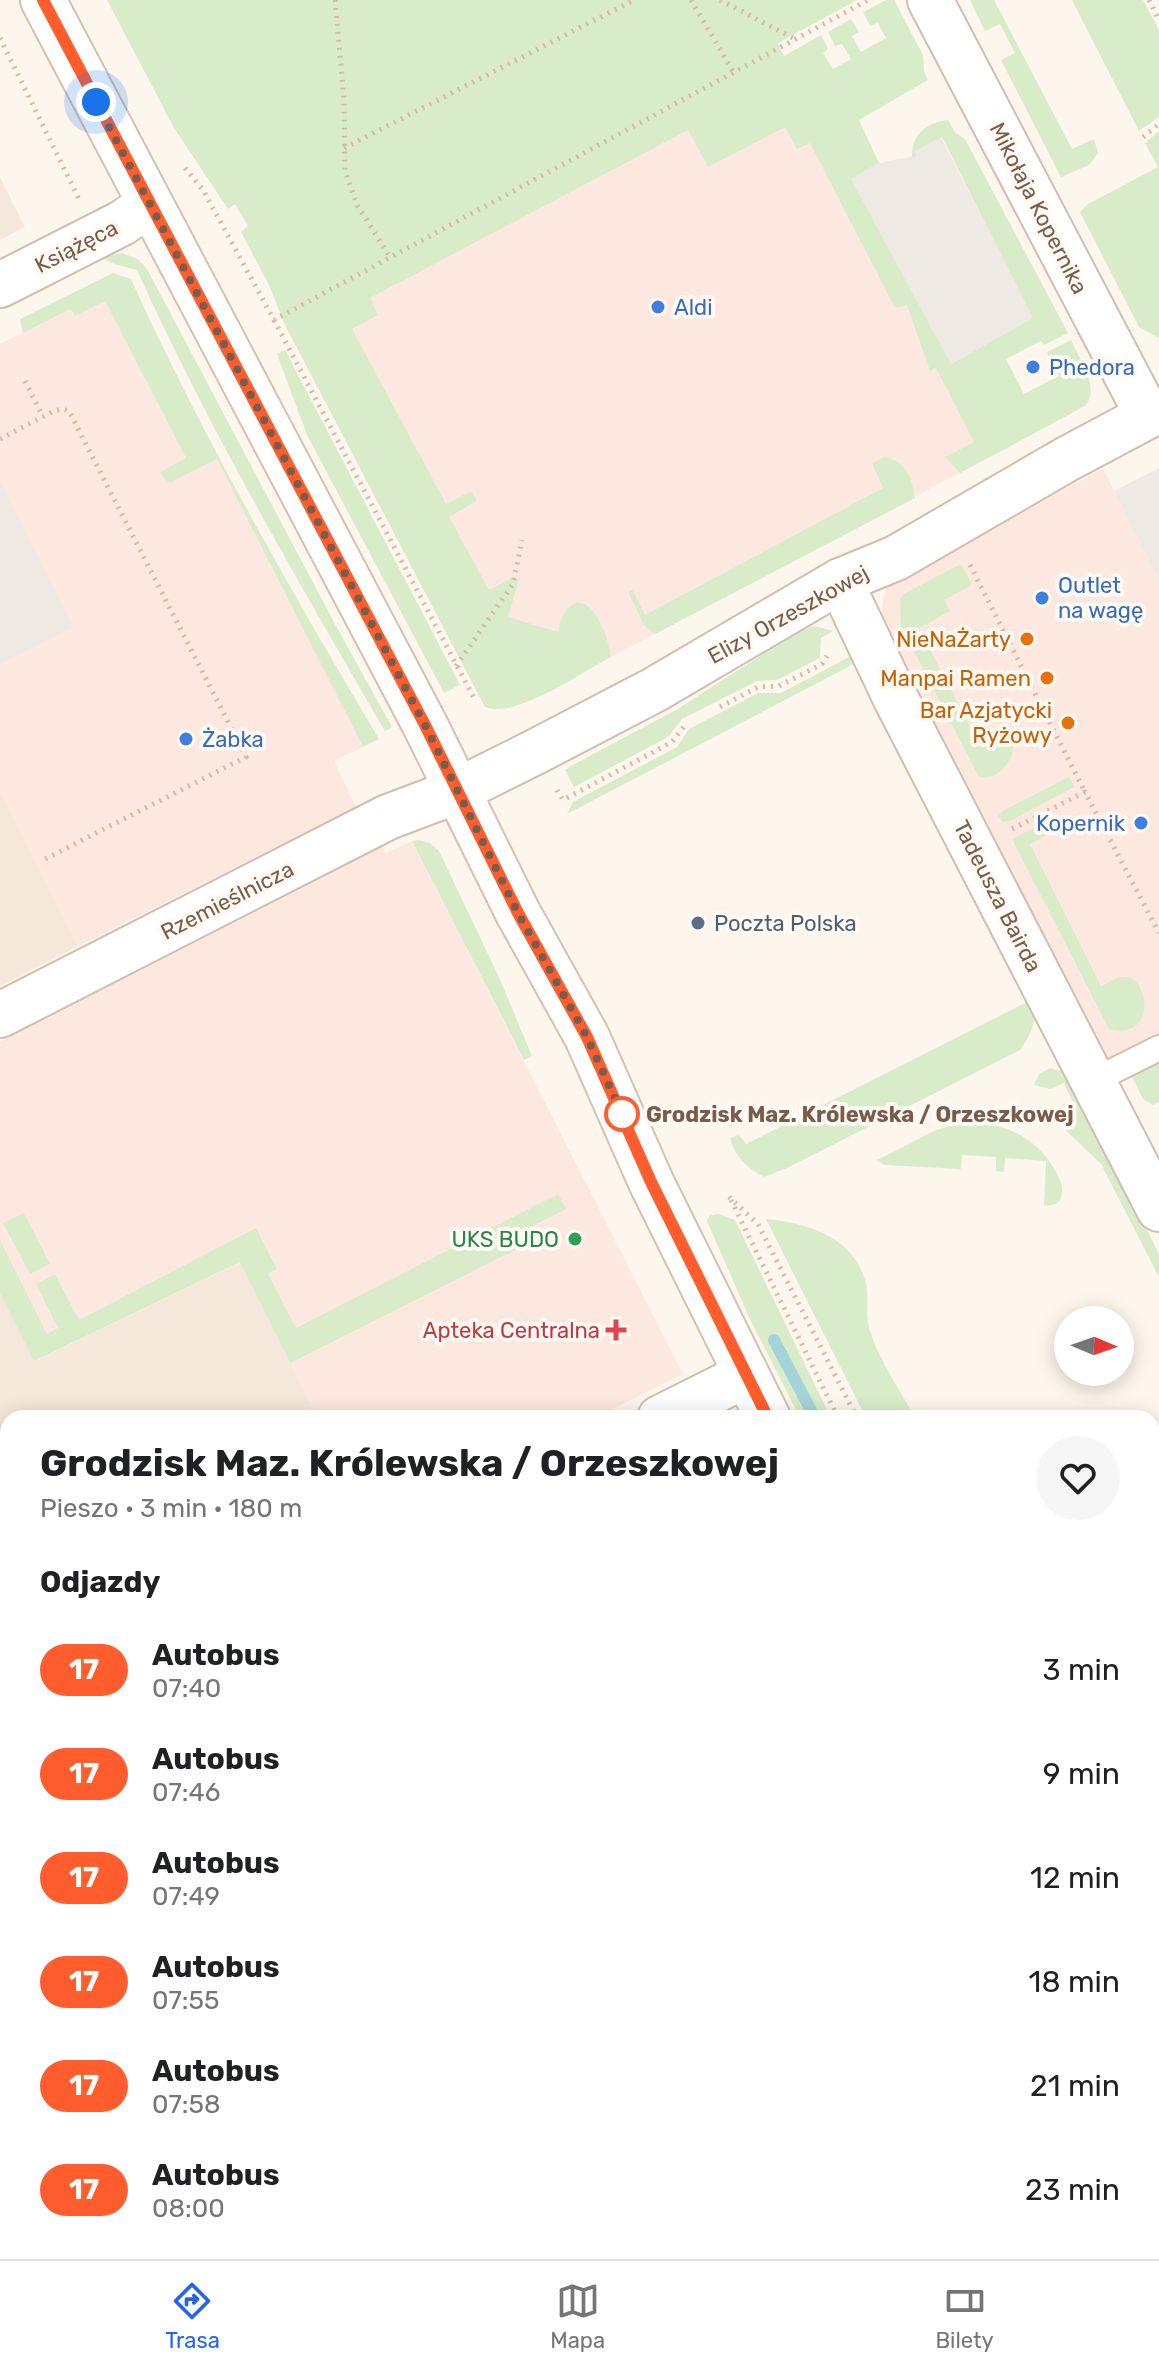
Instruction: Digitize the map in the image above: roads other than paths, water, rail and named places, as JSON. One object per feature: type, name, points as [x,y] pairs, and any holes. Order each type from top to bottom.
[{"type":"street","points":[[43,0],[518,913],[587,1037],[651,1182],[764,1410]]},
{"type":"street","name":"Mikołaja Kopernika","points":[[930,0],[1154,413]]},
{"type":"street","name":"Książęca","points":[[0,285],[122,223],[150,204]]},
{"type":"street","name":"Elizy Orzeszkowej","points":[[457,791],[654,690],[840,581],[896,558],[1067,459],[1154,413]]},
{"type":"street","name":"Tadeusza Bairda","points":[[840,581],[896,699],[1159,1209]]},
{"type":"street","name":"Rzemieślnicza","points":[[0,1015],[388,817],[457,791]]},
{"type":"street","points":[[676,1410],[746,1375]]},
{"type":"lane","points":[[1093,1081],[1159,1048]]},
{"type":"waterway","points":[[774,1340],[811,1410]]},
{"type":"place","name":"Aldi","points":[[658,307]]},
{"type":"place","name":"Phedora","points":[[1033,367]]},
{"type":"place","name":"Outlet na wagę","points":[[1042,598]]},
{"type":"place","name":"NieNaŻarty","points":[[1027,639]]},
{"type":"place","name":"Manpai Ramen","points":[[1047,678]]},
{"type":"place","name":"Bar Azjatycki Ryżowy","points":[[1068,723]]},
{"type":"place","name":"Żabka","points":[[186,739]]},
{"type":"place","name":"Kopernik","points":[[1141,823]]},
{"type":"place","name":"Poczta Polska","points":[[698,923]]},
{"type":"place","name":"Grodzisk Maz. Królewska / Orzeszkowej","points":[[622,1114]]},
{"type":"place","name":"UKS BUDO","points":[[575,1239]]},
{"type":"place","name":"Apteka Centralna","points":[[616,1330]]}]
